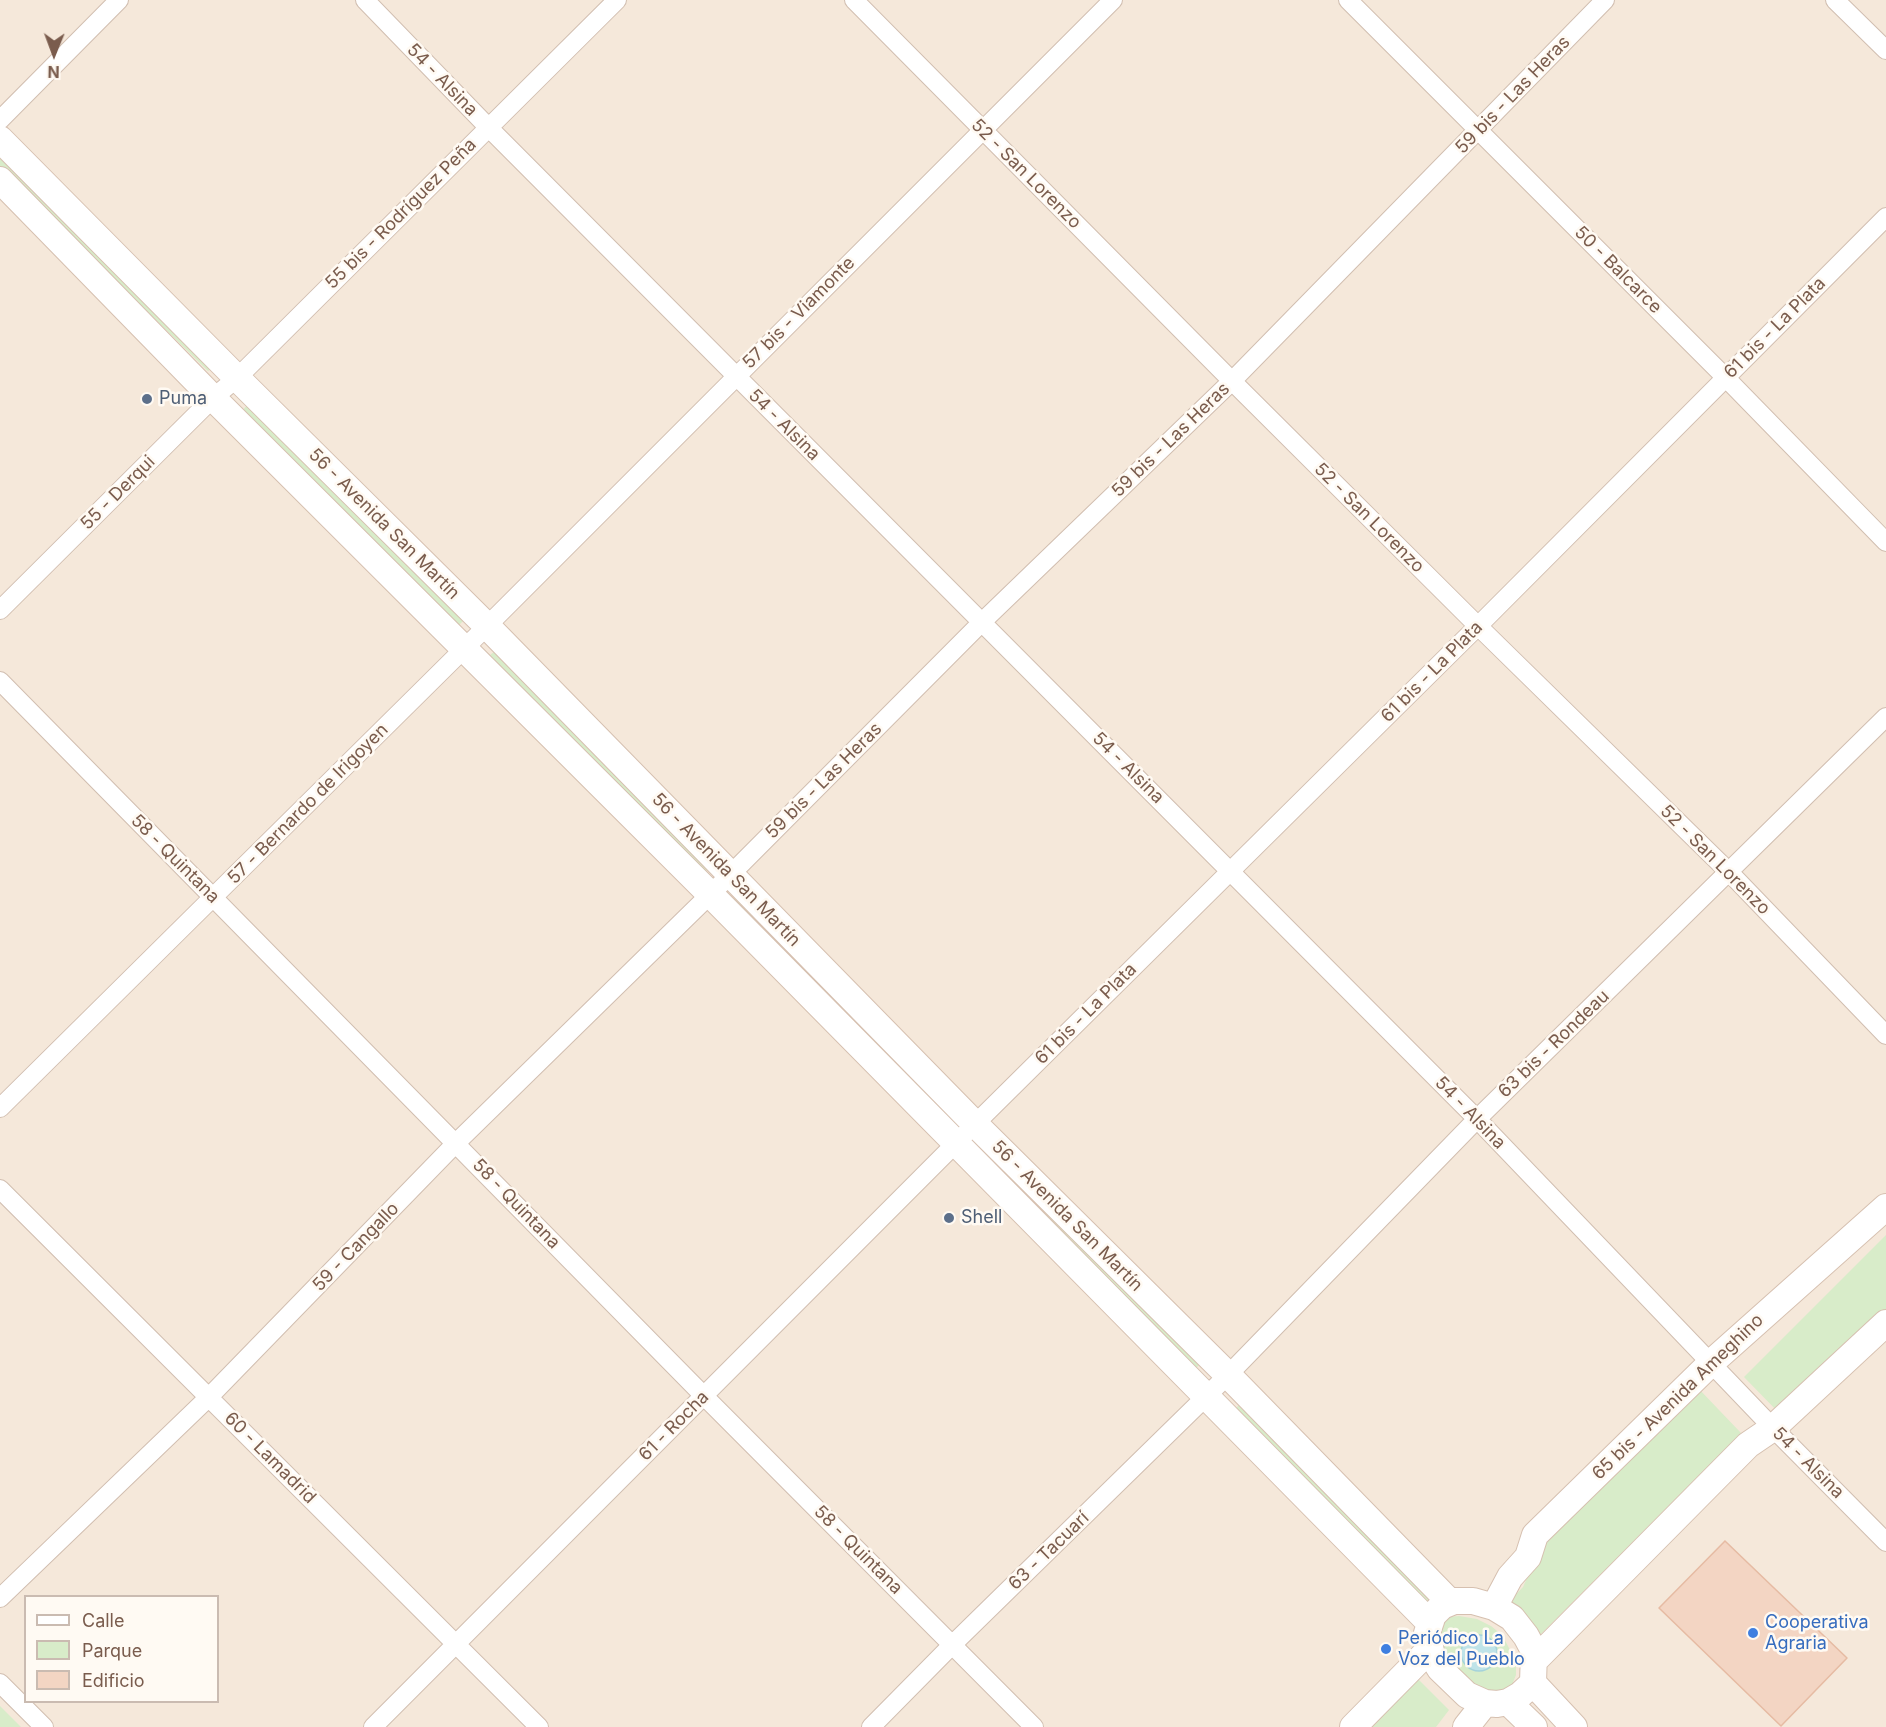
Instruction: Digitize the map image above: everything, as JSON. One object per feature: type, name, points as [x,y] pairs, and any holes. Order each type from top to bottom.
[{"type":"main road","name":"56 - Avenida San Martín","points":[[0,139],[487,626],[975,1124],[1228,1375],[1450,1602]]},
{"type":"main road","name":"56 - Avenida San Martín","points":[[0,180],[213,398],[710,894],[1428,1621],[1431,1621]]},
{"type":"main road","name":"65 bis - Avenida Ameghino","points":[[1494,1607],[1510,1577],[1528,1557],[1535,1535],[1712,1362],[1886,1207]]},
{"type":"main road","points":[[1466,1727],[1496,1703],[1521,1695],[1533,1672],[1748,1445],[1773,1428],[1886,1323]]},
{"type":"main road","points":[[1534,1727],[1496,1703],[1467,1695],[1440,1669],[1430,1649],[1427,1633],[1432,1615],[1442,1606],[1454,1601],[1473,1601],[1494,1607],[1512,1618],[1527,1636],[1534,1651],[1533,1672],[1574,1727]]},
{"type":"main road","points":[[1353,1727],[1430,1649]]},
{"type":"street","points":[[0,120],[119,0]]},
{"type":"street","name":"54 - Alsina","points":[[365,0],[735,376],[1477,1119],[1773,1428],[1886,1542]]},
{"type":"street","name":"55 bis - Rodríguez Peña","points":[[237,378],[617,0]]},
{"type":"street","name":"52 - San Lorenzo","points":[[854,0],[1232,381],[1729,873],[1886,1035]]},
{"type":"street","name":"57 bis - Viamonte","points":[[487,626],[1113,0]]},
{"type":"street","name":"50 - Balcarce","points":[[1348,0],[1725,377],[1886,542]]},
{"type":"street","name":"59 bis - Las Heras","points":[[710,894],[982,622],[1232,381],[1605,0]]},
{"type":"street","points":[[1835,0],[1886,50]]},
{"type":"street","name":"61 bis - La Plata","points":[[975,1124],[1886,218]]},
{"type":"street","name":"55 - Derqui","points":[[0,610],[213,398],[237,378]]},
{"type":"street","name":"57 - Bernardo de Irigoyen","points":[[0,1108],[487,626]]},
{"type":"street","name":"58 - Quintana","points":[[0,681],[704,1396],[1034,1727]]},
{"type":"street","name":"63 bis - Rondeau","points":[[1228,1375],[1477,1119],[1886,717]]},
{"type":"street","name":"59 - Cangallo","points":[[0,1598],[209,1397],[456,1143],[710,894]]},
{"type":"street","name":"61 - Rocha","points":[[373,1727],[975,1124]]},
{"type":"street","name":"60 - Lamadrid","points":[[0,1190],[539,1727]]},
{"type":"street","name":"63 - Tacuarí","points":[[871,1727],[1228,1375]]},
{"type":"street","points":[[0,1683],[44,1727]]},
{"type":"shaded area","points":[[0,0],[1886,0],[1886,1727],[0,1727]]},
{"type":"green space","points":[[0,155],[214,366],[208,371],[0,166]]},
{"type":"green space","points":[[248,404],[465,619],[459,625],[243,410]]},
{"type":"green space","points":[[495,651],[710,867],[704,873],[489,656]]},
{"type":"green space","points":[[737,896],[951,1114],[945,1119],[731,901]]},
{"type":"green space","points":[[985,1147],[1202,1362],[1196,1368],[979,1153]]},
{"type":"green space","points":[[1886,1235],[1886,1315],[1783,1417],[1744,1377]]},
{"type":"green space","points":[[1697,1387],[1741,1433],[1540,1635],[1531,1638],[1501,1610],[1523,1587],[1546,1535]]},
{"type":"green space","points":[[1240,1404],[1433,1599],[1427,1605],[1234,1410]]},
{"type":"green space","points":[[1447,1617],[1477,1619],[1502,1635],[1516,1661],[1516,1675],[1511,1687],[1503,1692],[1478,1690],[1444,1656],[1439,1625]],"holes":[[[1477,1635],[1489,1637],[1497,1652],[1494,1663],[1473,1670],[1464,1663],[1461,1657],[1471,1637]]]},
{"type":"green space","points":[[1415,1676],[1449,1710],[1436,1727],[1364,1727]]},
{"type":"green space","points":[[0,1706],[21,1727],[0,1727]]},
{"type":"water","points":[[1479,1635],[1492,1640],[1497,1653],[1492,1666],[1479,1671],[1466,1666],[1461,1653],[1466,1640]]},
{"type":"building","name":"Cooperativa Agraria","points":[[1725,1541],[1847,1658],[1781,1726],[1659,1608]]},
{"type":"place","name":"Puma","points":[[147,399]]},
{"type":"place","name":"Shell","points":[[949,1218]]},
{"type":"place","name":"Cooperativa Agraria","points":[[1753,1633]]},
{"type":"place","name":"Periódico La Voz del Pueblo","points":[[1386,1649]]}]
